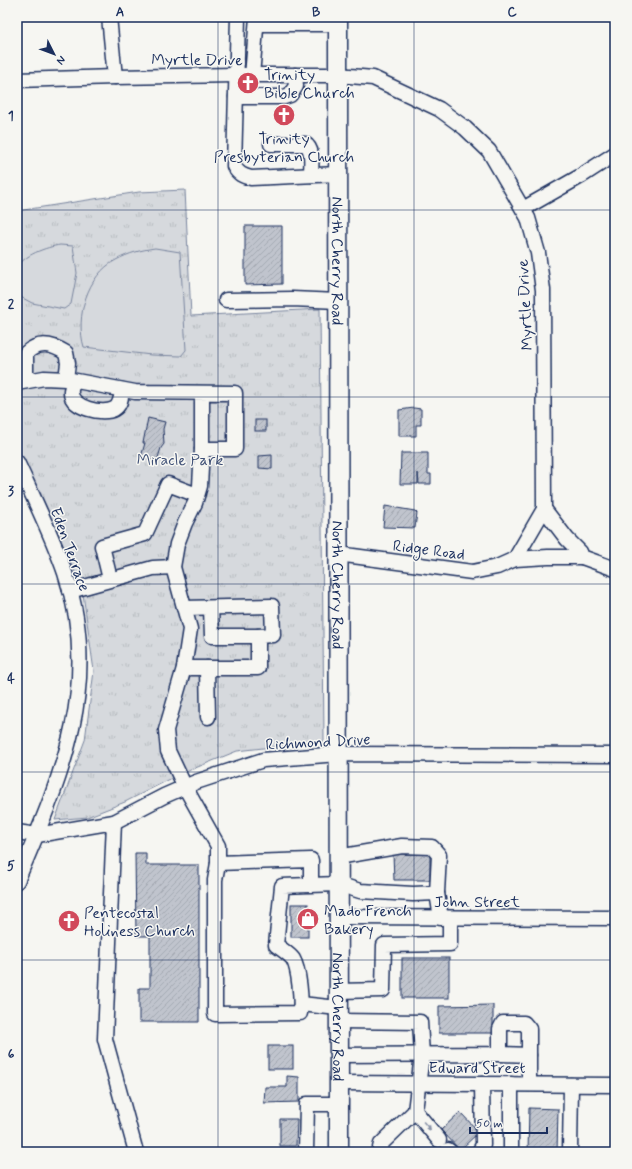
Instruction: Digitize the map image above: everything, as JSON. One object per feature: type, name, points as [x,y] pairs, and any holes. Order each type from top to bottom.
[{"type":"main road","name":"North Cherry Road","points":[[338,21],[339,1152]]},
{"type":"street","points":[[109,17],[115,77]]},
{"type":"street","points":[[238,17],[234,166],[237,172],[251,178],[338,174]]},
{"type":"street","points":[[252,76],[257,20],[338,21]]},
{"type":"street","name":"Myrtle Drive","points":[[17,80],[236,75],[338,75],[373,78],[439,109],[465,128],[489,150],[523,208],[528,218],[538,253],[543,290],[544,508]]},
{"type":"street","points":[[236,97],[284,97],[290,95],[296,86],[295,75]]},
{"type":"street","points":[[271,144],[305,144],[309,146],[311,151],[311,175]]},
{"type":"street","points":[[523,208],[581,176],[615,154]]},
{"type":"street","points":[[226,300],[292,299],[338,301]]},
{"type":"street","points":[[122,390],[120,403],[114,409],[106,412],[83,407],[74,402],[70,394],[70,380],[66,353],[58,348],[47,345],[33,346],[26,353],[22,382],[44,378],[70,380],[135,392],[235,393],[235,449],[202,448]]},
{"type":"street","points":[[202,393],[202,472],[197,495],[177,544],[173,567],[190,629],[184,668],[166,730],[168,751],[185,787],[218,846],[218,863],[215,880],[215,1014],[300,1013],[300,986],[293,959],[276,945],[277,923],[282,886],[338,884],[360,891],[413,894],[437,893]]},
{"type":"street","name":"Eden Terrace","points":[[17,462],[66,574],[74,610],[79,646],[80,683],[75,720],[66,755],[37,835],[17,881]]},
{"type":"street","points":[[110,579],[102,546],[145,534],[168,484],[197,495]]},
{"type":"street","points":[[515,560],[525,545],[544,508],[582,557]]},
{"type":"street","name":"Ridge Road","points":[[338,554],[472,572],[497,567],[515,560],[548,557],[582,557],[615,569]]},
{"type":"street","points":[[70,590],[153,568],[173,567]]},
{"type":"street","points":[[184,608],[272,606],[273,635],[212,636],[211,608]]},
{"type":"street","points":[[184,668],[258,668],[258,636]]},
{"type":"street","points":[[207,668],[208,717]]},
{"type":"street","name":"Richmond Drive","points":[[17,832],[37,835],[114,822],[185,787],[229,770],[263,760],[338,754],[615,756]]},
{"type":"street","points":[[114,822],[105,1039],[136,1152]]},
{"type":"street","points":[[338,857],[402,846],[432,847],[439,855],[437,893],[445,918],[450,944],[384,945],[383,990],[339,1007]]},
{"type":"street","points":[[218,863],[311,860],[311,884]]},
{"type":"street","name":"John Street","points":[[338,917],[615,918]]},
{"type":"street","points":[[301,1004],[339,1007],[420,1022],[422,1055],[415,1111],[381,1144],[379,1152]]},
{"type":"street","points":[[500,1054],[500,1029],[503,1022],[524,1023],[529,1029],[529,1084]]},
{"type":"street","points":[[338,1055],[529,1055]]},
{"type":"street","name":"Edward Street","points":[[338,1083],[615,1085]]},
{"type":"street","points":[[479,1152],[483,1145],[482,1084]]},
{"type":"street","points":[[511,1084],[511,1152]]},
{"type":"street","points":[[570,1152],[571,1085]]},
{"type":"street","points":[[306,1152],[307,1104],[339,1104]]},
{"type":"street","points":[[415,1111],[446,1147]]},
{"type":"green space","name":"Miracle Park","points":[[185,190],[191,316],[320,309],[324,741],[237,751],[178,775],[125,802],[87,817],[55,820],[85,740],[94,671],[82,587],[17,446],[17,211],[139,192]]},
{"type":"green space","points":[[60,245],[73,246],[77,273],[71,304],[64,309],[32,303],[17,295],[16,272],[20,264],[36,252]]},
{"type":"green space","points":[[155,248],[180,252],[186,350],[181,356],[151,355],[84,347],[81,323],[83,310],[91,286],[98,276],[106,267],[116,260],[135,252]]},
{"type":"building","points":[[245,226],[282,226],[282,284],[245,285]]},
{"type":"building","points":[[414,408],[421,409],[421,425],[416,425],[416,436],[399,436],[399,410]]},
{"type":"building","points":[[148,418],[165,422],[163,429],[164,444],[161,448],[157,461],[141,457],[145,443],[143,443]]},
{"type":"building","points":[[255,420],[266,420],[266,431],[255,431]]},
{"type":"building","points":[[401,453],[428,453],[428,474],[431,474],[431,484],[419,484],[418,473],[418,484],[400,484]]},
{"type":"building","points":[[272,455],[272,469],[259,468],[259,456]]},
{"type":"building","points":[[385,506],[415,511],[417,513],[415,528],[383,527]]},
{"type":"building","points":[[135,853],[146,853],[146,865],[199,865],[199,1022],[139,1022],[139,988],[150,988],[150,936],[136,936]]},
{"type":"building","points":[[393,854],[430,854],[430,880],[394,880]]},
{"type":"building","points":[[291,904],[308,904],[308,937],[291,937]]},
{"type":"building","points":[[402,958],[449,958],[449,998],[402,998]]},
{"type":"building","points":[[493,1005],[493,1033],[439,1033],[439,1006]]},
{"type":"building","points":[[268,1046],[293,1046],[293,1069],[268,1069]]},
{"type":"building","points":[[287,1076],[299,1077],[299,1102],[264,1103],[265,1087],[287,1087]]},
{"type":"building","points":[[529,1108],[558,1109],[557,1152],[528,1152]]},
{"type":"building","points":[[460,1112],[479,1132],[460,1150],[441,1130]]},
{"type":"building","points":[[280,1119],[297,1119],[296,1146],[280,1146]]},
{"type":"place","name":"Trinity Bible Church","points":[[248,83]]},
{"type":"place","name":"Trinity Presbyterian Church","points":[[284,115]]},
{"type":"place","name":"Mado French Bakery","points":[[308,919]]},
{"type":"place","name":"Pentecostal Holiness Church","points":[[69,921]]}]
